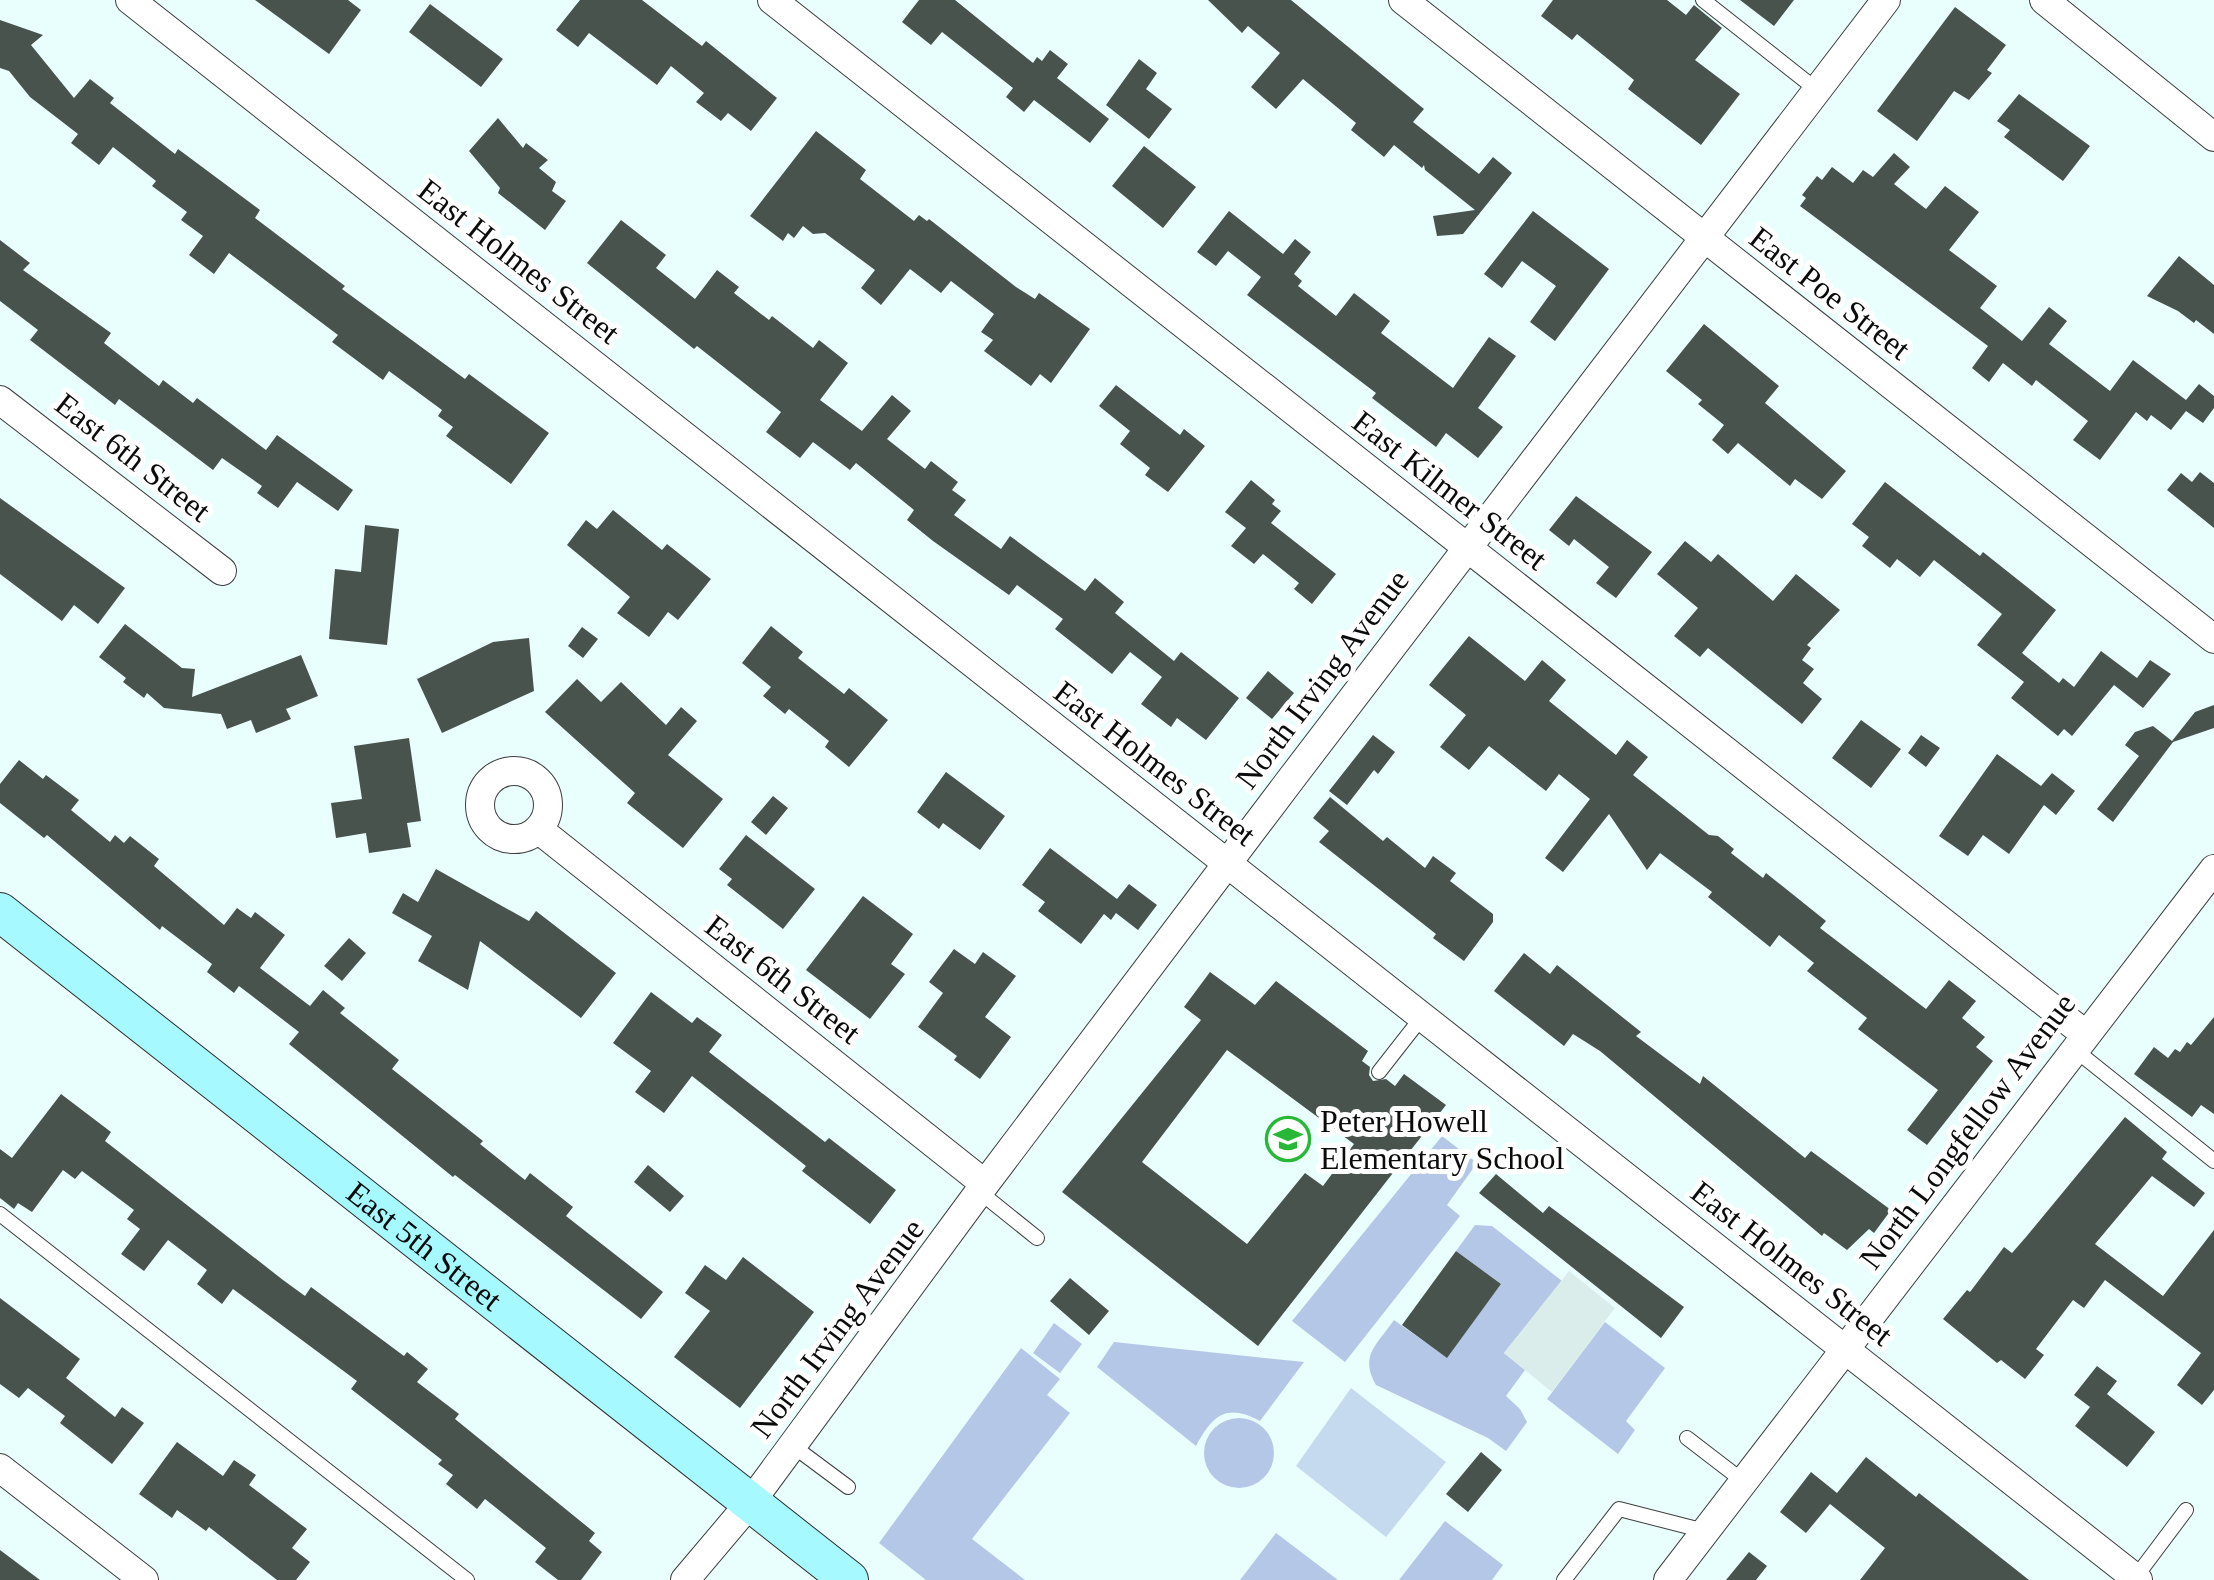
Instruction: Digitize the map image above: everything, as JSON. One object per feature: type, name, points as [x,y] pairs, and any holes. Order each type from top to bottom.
[{"type":"street","name":"East Holmes Street","points":[[130,0],[2137,1579]]},
{"type":"street","name":"East Kilmer Street","points":[[772,0],[1466,548],[2079,1041]]},
{"type":"street","name":"East Poe Street","points":[[1404,0],[2214,639]]},
{"type":"street","name":"North Irving Avenue","points":[[685,1580],[793,1446],[1226,864],[1886,0]]},
{"type":"street","points":[[2044,0],[2214,137]]},
{"type":"street","name":"East 6th Street","points":[[0,400],[222,571]]},
{"type":"street","name":"East 6th Street","points":[[538,829],[983,1189]]},
{"type":"street","name":"North Longfellow Avenue","points":[[1668,1580],[2214,869]]},
{"type":"street","name":"East 5th Street","points":[[0,912],[849,1580]]},
{"type":"street","points":[[0,1468],[131,1576]]},
{"type":"lane","points":[[1703,0],[1817,90]]},
{"type":"lane","points":[[1379,1072],[1422,1018]]},
{"type":"lane","points":[[2079,1041],[2214,1162]]},
{"type":"lane","points":[[983,1189],[1037,1238]]},
{"type":"lane","points":[[0,1214],[467,1580]]},
{"type":"lane","points":[[1688,1438],[1742,1480]]},
{"type":"lane","points":[[793,1446],[848,1487]]},
{"type":"lane","points":[[1564,1580],[1618,1509],[1704,1531]]},
{"type":"lane","points":[[2137,1579],[2186,1510]]},
{"type":"shaded area","points":[[1442,1136],[1477,1163],[1447,1205],[1460,1216],[1345,1362],[1292,1321]]},
{"type":"shaded area","points":[[1475,1225],[1492,1226],[1562,1281],[1504,1353],[1525,1370],[1506,1396],[1527,1422],[1506,1451],[1488,1438],[1376,1385],[1369,1366],[1372,1351],[1394,1320],[1446,1357],[1501,1284],[1456,1251]]},
{"type":"shaded area","points":[[1569,1271],[1615,1308],[1552,1392],[1504,1353]]},
{"type":"shaded area","points":[[1605,1322],[1665,1368],[1626,1421],[1635,1430],[1618,1454],[1547,1399]]},
{"type":"shaded area","points":[[1054,1323],[1082,1344],[1060,1373],[1033,1353]]},
{"type":"shaded area","points":[[1114,1342],[1304,1362],[1260,1421],[1238,1413],[1222,1415],[1208,1426],[1196,1446],[1097,1367]]},
{"type":"shaded area","points":[[1021,1348],[1060,1379],[1047,1395],[1070,1413],[972,1539],[1025,1580],[926,1580],[879,1543]]},
{"type":"shaded area","points":[[1351,1388],[1446,1462],[1386,1537],[1296,1466]]},
{"type":"shaded area","points":[[1239,1418],[1264,1428],[1274,1453],[1264,1478],[1239,1488],[1214,1478],[1204,1453],[1214,1428]]},
{"type":"shaded area","points":[[1445,1521],[1503,1565],[1492,1580],[1399,1580]]},
{"type":"shaded area","points":[[1276,1533],[1338,1580],[1240,1580]]},
{"type":"building","points":[[255,0],[348,0],[361,10],[329,54]]},
{"type":"building","points":[[580,0],[642,0],[702,46],[706,41],[777,98],[751,131],[728,113],[721,121],[696,102],[704,93],[671,66],[657,85],[589,33],[578,47],[556,30]]},
{"type":"building","points":[[919,0],[955,0],[1033,63],[1037,57],[1042,61],[1050,50],[1068,64],[1057,78],[1109,119],[1090,143],[1034,100],[1024,112],[1006,97],[1013,88],[942,32],[931,45],[902,22]]},
{"type":"building","points":[[1208,0],[1291,0],[1424,109],[1413,122],[1479,174],[1493,157],[1512,173],[1463,234],[1437,236],[1433,216],[1475,210],[1425,170],[1424,165],[1422,168],[1394,145],[1384,157],[1351,130],[1356,123],[1303,79],[1276,109],[1251,87],[1280,53],[1248,26],[1242,33]]},
{"type":"building","points":[[1553,0],[1667,0],[1686,15],[1694,5],[1722,28],[1695,60],[1740,94],[1701,145],[1628,89],[1634,80],[1577,34],[1572,40],[1541,16]]},
{"type":"building","points":[[1740,0],[1794,0],[1774,26]]},
{"type":"building","points":[[430,4],[503,59],[481,87],[409,32]]},
{"type":"building","points":[[1955,7],[2006,45],[1987,70],[1992,73],[1969,100],[1954,91],[1917,141],[1877,111]]},
{"type":"building","points":[[0,20],[43,35],[31,45],[74,98],[90,79],[114,98],[110,103],[175,154],[178,149],[260,210],[255,218],[345,286],[342,289],[465,379],[469,374],[549,433],[511,484],[446,436],[453,427],[438,416],[442,410],[389,371],[383,380],[332,342],[338,335],[229,253],[214,274],[189,255],[203,236],[181,220],[187,212],[152,186],[156,181],[113,147],[99,165],[71,143],[78,134],[30,97],[9,71],[0,68]]},
{"type":"building","points":[[1139,59],[1157,73],[1146,89],[1172,109],[1149,139],[1106,105]]},
{"type":"building","points":[[2019,94],[2090,146],[2063,181],[2004,137],[2010,130],[1997,121]]},
{"type":"building","points":[[498,118],[523,148],[526,143],[548,160],[539,168],[556,182],[552,191],[566,201],[545,230],[498,193],[500,188],[469,151]]},
{"type":"building","points":[[816,131],[866,170],[860,179],[914,221],[919,215],[929,219],[1016,287],[1035,299],[1039,293],[1090,329],[1051,383],[1040,374],[1031,386],[984,351],[993,340],[981,332],[994,314],[951,281],[941,293],[910,269],[881,305],[861,288],[875,270],[825,233],[813,234],[803,226],[794,238],[788,233],[783,241],[750,216]]},
{"type":"building","points":[[1144,146],[1196,187],[1163,228],[1112,186]]},
{"type":"building","points":[[1894,153],[1910,167],[1894,184],[1926,209],[1945,186],[1979,212],[1949,250],[1997,286],[1980,308],[2022,341],[2049,307],[2067,321],[2049,344],[2110,391],[2133,360],[2186,400],[2199,384],[2214,396],[2214,408],[2203,423],[2186,411],[2171,430],[2151,415],[2147,421],[2136,412],[2100,460],[2073,440],[2088,421],[2036,380],[2032,386],[2003,363],[1989,382],[1972,368],[1988,346],[1800,206],[1806,198],[1802,195],[1817,176],[1822,180],[1832,167],[1853,183],[1863,170],[1873,177]]},
{"type":"building","points":[[1229,211],[1283,254],[1295,239],[1311,252],[1294,274],[1302,281],[1298,286],[1336,316],[1354,293],[1390,321],[1381,333],[1453,388],[1489,337],[1516,356],[1478,408],[1503,427],[1478,458],[1446,433],[1436,447],[1372,398],[1376,393],[1247,295],[1261,277],[1228,251],[1216,266],[1197,252]]},
{"type":"building","points":[[1533,211],[1609,269],[1555,341],[1530,322],[1556,286],[1522,261],[1502,288],[1484,274]]},
{"type":"building","points":[[621,220],[666,255],[656,268],[695,299],[717,270],[739,287],[734,293],[769,320],[772,316],[813,348],[819,340],[848,363],[820,400],[862,431],[892,395],[911,411],[887,439],[925,469],[931,461],[958,482],[952,490],[966,500],[954,515],[1001,549],[1010,536],[1085,591],[1095,578],[1124,602],[1115,613],[1174,661],[1181,652],[1239,698],[1206,740],[1177,718],[1171,727],[1141,704],[1162,677],[1130,652],[1112,674],[1055,629],[1063,619],[1017,585],[1009,595],[907,520],[914,510],[856,463],[850,470],[813,442],[800,458],[766,432],[781,412],[697,346],[694,349],[587,263]]},
{"type":"building","points":[[0,240],[30,263],[23,270],[111,333],[104,343],[159,386],[163,380],[193,403],[197,398],[266,450],[277,435],[353,490],[338,511],[297,482],[278,508],[257,493],[262,486],[222,458],[213,470],[119,399],[115,405],[30,340],[38,330],[0,301]]},
{"type":"building","points":[[2179,256],[2214,285],[2214,334],[2196,320],[2194,323],[2147,296]]},
{"type":"building","points":[[1704,324],[1779,386],[1765,403],[1846,471],[1822,499],[1795,479],[1790,486],[1738,443],[1728,454],[1712,440],[1724,425],[1698,404],[1702,400],[1666,371]]},
{"type":"building","points":[[1116,385],[1180,435],[1184,429],[1205,446],[1168,492],[1145,475],[1150,468],[1120,444],[1130,431],[1099,406]]},
{"type":"building","points":[[2200,472],[2214,483],[2214,528],[2167,490],[2181,473],[2192,482]]},
{"type":"building","points":[[1251,480],[1275,500],[1272,504],[1281,511],[1271,523],[1336,574],[1312,604],[1294,589],[1299,583],[1263,554],[1254,564],[1231,546],[1246,528],[1225,512]]},
{"type":"building","points":[[1885,482],[2056,610],[2022,653],[2059,683],[2063,678],[2074,687],[2101,651],[2137,678],[2150,660],[2171,674],[2143,708],[2114,685],[2072,736],[2064,729],[2058,736],[2011,698],[2024,682],[1977,645],[2002,614],[1934,560],[1920,577],[1897,559],[1890,568],[1862,546],[1869,537],[1852,524]]},
{"type":"building","points":[[1576,496],[1652,552],[1616,598],[1596,583],[1609,567],[1574,539],[1569,546],[1549,530]]},
{"type":"building","points":[[0,498],[125,588],[98,624],[74,605],[62,621],[0,574]]},
{"type":"building","points":[[613,510],[662,550],[667,544],[711,579],[678,620],[668,612],[649,637],[617,613],[630,597],[567,545],[586,520],[597,529]]},
{"type":"building","points":[[365,525],[399,529],[387,645],[329,639],[335,569],[361,572]]},
{"type":"building","points":[[1685,541],[1711,562],[1718,554],[1773,601],[1796,574],[1840,610],[1807,645],[1811,648],[1802,660],[1814,669],[1803,683],[1822,699],[1802,724],[1708,648],[1700,657],[1674,636],[1698,608],[1657,574]]},
{"type":"building","points":[[125,624],[182,668],[195,669],[192,697],[301,655],[318,696],[286,709],[291,719],[256,733],[251,720],[227,729],[221,714],[164,708],[147,693],[144,698],[123,682],[126,678],[99,657]]},
{"type":"building","points":[[771,626],[803,652],[798,658],[844,694],[849,688],[888,720],[849,767],[825,747],[829,741],[789,709],[785,714],[763,696],[771,687],[742,663]]},
{"type":"building","points":[[582,627],[598,639],[583,658],[568,646]]},
{"type":"building","points":[[1469,636],[1525,681],[1542,660],[1566,680],[1549,701],[1616,755],[1627,740],[1648,757],[1633,775],[1709,835],[1718,836],[1734,849],[1731,853],[1763,878],[1766,873],[1826,921],[1820,928],[1926,1009],[1949,980],[1976,1001],[1962,1018],[1985,1037],[1976,1047],[1993,1061],[1927,1145],[1907,1130],[1938,1090],[1858,1029],[1867,1018],[1807,971],[1814,963],[1779,935],[1770,947],[1708,897],[1712,892],[1660,853],[1647,870],[1609,814],[1563,872],[1545,858],[1590,799],[1559,774],[1546,791],[1489,746],[1469,770],[1440,747],[1466,715],[1429,685]]},
{"type":"building","points":[[529,638],[534,691],[442,733],[417,679],[493,642]]},
{"type":"building","points":[[1268,671],[1294,693],[1272,719],[1246,698]]},
{"type":"building","points":[[577,679],[601,702],[621,682],[666,725],[681,707],[697,721],[668,755],[723,799],[683,848],[627,803],[635,793],[545,712]]},
{"type":"building","points":[[2214,705],[2214,728],[2173,742],[2113,822],[2097,809],[2139,756],[2125,745],[2135,732],[2153,726],[2172,741],[2195,712]]},
{"type":"building","points":[[1861,720],[1901,749],[1871,788],[1832,758]]},
{"type":"building","points":[[1373,735],[1395,752],[1378,774],[1374,770],[1347,805],[1329,791]]},
{"type":"building","points":[[1921,735],[1940,748],[1926,767],[1908,753]]},
{"type":"building","points":[[409,738],[421,821],[407,823],[411,847],[369,853],[366,833],[336,838],[331,803],[362,799],[354,746]]},
{"type":"building","points":[[1997,754],[2041,786],[2052,773],[2075,791],[2056,815],[2044,805],[2009,854],[1983,835],[1968,856],[1939,836]]},
{"type":"building","points":[[19,760],[79,800],[71,810],[110,842],[115,835],[124,843],[130,836],[159,859],[154,866],[224,925],[237,908],[251,918],[255,912],[285,935],[260,968],[310,1006],[323,990],[345,1008],[340,1013],[399,1060],[392,1069],[483,1141],[480,1144],[525,1180],[530,1173],[573,1207],[566,1216],[663,1292],[641,1319],[453,1177],[289,1044],[299,1032],[239,986],[234,993],[207,972],[212,964],[162,926],[160,930],[47,835],[44,838],[0,803],[0,784]]},
{"type":"building","points":[[946,772],[1005,816],[980,850],[943,823],[939,829],[917,812]]},
{"type":"building","points":[[773,796],[788,808],[766,835],[751,822]]},
{"type":"building","points":[[1330,797],[1383,841],[1387,837],[1425,868],[1433,856],[1456,873],[1450,881],[1493,914],[1493,922],[1464,961],[1433,938],[1436,934],[1319,842],[1329,831],[1313,818]]},
{"type":"building","points":[[746,835],[815,889],[783,929],[727,885],[732,879],[719,869]]},
{"type":"building","points":[[1050,848],[1117,899],[1129,884],[1157,905],[1138,930],[1116,913],[1111,920],[1104,914],[1081,944],[1038,911],[1045,902],[1022,885]]},
{"type":"building","points":[[436,869],[529,921],[536,911],[616,973],[581,1018],[480,941],[468,990],[418,961],[432,936],[392,913],[403,893],[418,902]]},
{"type":"building","points":[[863,896],[913,934],[891,964],[905,974],[870,1019],[806,970]]},
{"type":"building","points":[[349,938],[366,953],[342,981],[324,966]]},
{"type":"building","points":[[954,949],[975,964],[983,952],[1016,976],[985,1017],[1011,1037],[980,1079],[918,1027],[943,993],[929,982]]},
{"type":"building","points":[[1524,953],[1550,974],[1557,965],[1641,1032],[1636,1036],[1700,1084],[1703,1076],[1805,1158],[1811,1151],[1891,1210],[1874,1233],[1869,1229],[1847,1250],[1824,1233],[1822,1236],[1600,1051],[1573,1034],[1564,1046],[1494,991]]},
{"type":"building","points":[[1210,972],[1255,1005],[1276,981],[1368,1051],[1362,1061],[1370,1067],[1373,1081],[1386,1079],[1395,1086],[1404,1074],[1446,1105],[1258,1346],[1062,1192],[1201,1020],[1184,1007]],"holes":[[[1227,1050],[1354,1144],[1323,1186],[1305,1173],[1247,1244],[1142,1162]]]},
{"type":"building","points":[[651,992],[692,1023],[697,1017],[722,1035],[709,1052],[825,1142],[829,1138],[896,1190],[870,1224],[802,1171],[806,1166],[692,1076],[664,1113],[635,1092],[651,1071],[613,1043]]},
{"type":"building","points":[[2214,1017],[2214,1114],[2201,1105],[2192,1117],[2134,1074],[2154,1047],[2168,1058],[2175,1049],[2180,1052],[2187,1042],[2191,1045]]},
{"type":"building","points":[[61,1094],[111,1132],[105,1141],[283,1280],[305,1296],[311,1287],[404,1356],[407,1352],[428,1369],[417,1382],[459,1414],[455,1419],[595,1533],[589,1541],[602,1552],[581,1580],[558,1580],[535,1562],[546,1548],[485,1499],[477,1509],[446,1484],[453,1475],[438,1464],[442,1460],[351,1389],[357,1381],[233,1289],[222,1304],[197,1284],[207,1270],[168,1240],[144,1271],[121,1254],[140,1229],[127,1219],[134,1210],[82,1171],[75,1179],[63,1170],[32,1212],[18,1203],[14,1209],[0,1198],[0,1149],[12,1158]]},
{"type":"building","points":[[2125,1117],[2167,1152],[2162,1159],[2205,1193],[2194,1207],[2152,1176],[2095,1244],[2163,1296],[2214,1230],[2214,1390],[2202,1405],[2177,1385],[2201,1353],[2105,1280],[2084,1308],[2073,1300],[2036,1349],[2044,1355],[2025,1379],[2001,1360],[1997,1363],[1943,1319],[1967,1290],[1970,1292],[2004,1247],[2012,1253]]},
{"type":"building","points":[[648,1165],[684,1196],[670,1212],[634,1182]]},
{"type":"building","points":[[1496,1174],[1543,1213],[1549,1206],[1684,1307],[1661,1338],[1479,1193]]},
{"type":"building","points":[[1456,1251],[1501,1284],[1447,1358],[1402,1325]]},
{"type":"building","points":[[743,1257],[814,1312],[740,1408],[674,1357],[710,1311],[685,1293],[705,1265],[726,1280]]},
{"type":"building","points":[[1070,1278],[1109,1311],[1089,1335],[1050,1301]]},
{"type":"building","points":[[0,1298],[80,1359],[66,1378],[115,1417],[122,1407],[144,1423],[112,1464],[60,1423],[65,1416],[28,1388],[19,1398],[0,1384]]},
{"type":"building","points":[[2097,1366],[2117,1381],[2107,1394],[2155,1432],[2127,1467],[2075,1426],[2090,1407],[2074,1395]]},
{"type":"building","points":[[177,1442],[223,1476],[234,1460],[256,1475],[249,1485],[307,1529],[292,1548],[310,1562],[296,1580],[277,1580],[209,1527],[206,1531],[177,1510],[172,1518],[139,1494]]},
{"type":"building","points":[[1481,1452],[1502,1470],[1468,1512],[1446,1494]]},
{"type":"building","points":[[1866,1457],[1916,1497],[1919,1493],[2029,1580],[1860,1580],[1885,1548],[1830,1504],[1806,1533],[1780,1512],[1811,1472],[1837,1493]]},
{"type":"building","points":[[0,1550],[40,1580],[0,1580]]},
{"type":"building","points":[[1749,1552],[1767,1566],[1756,1580],[1726,1580]]},
{"type":"place","name":"Peter Howell Elementary School","points":[[1288,1139]]}]
